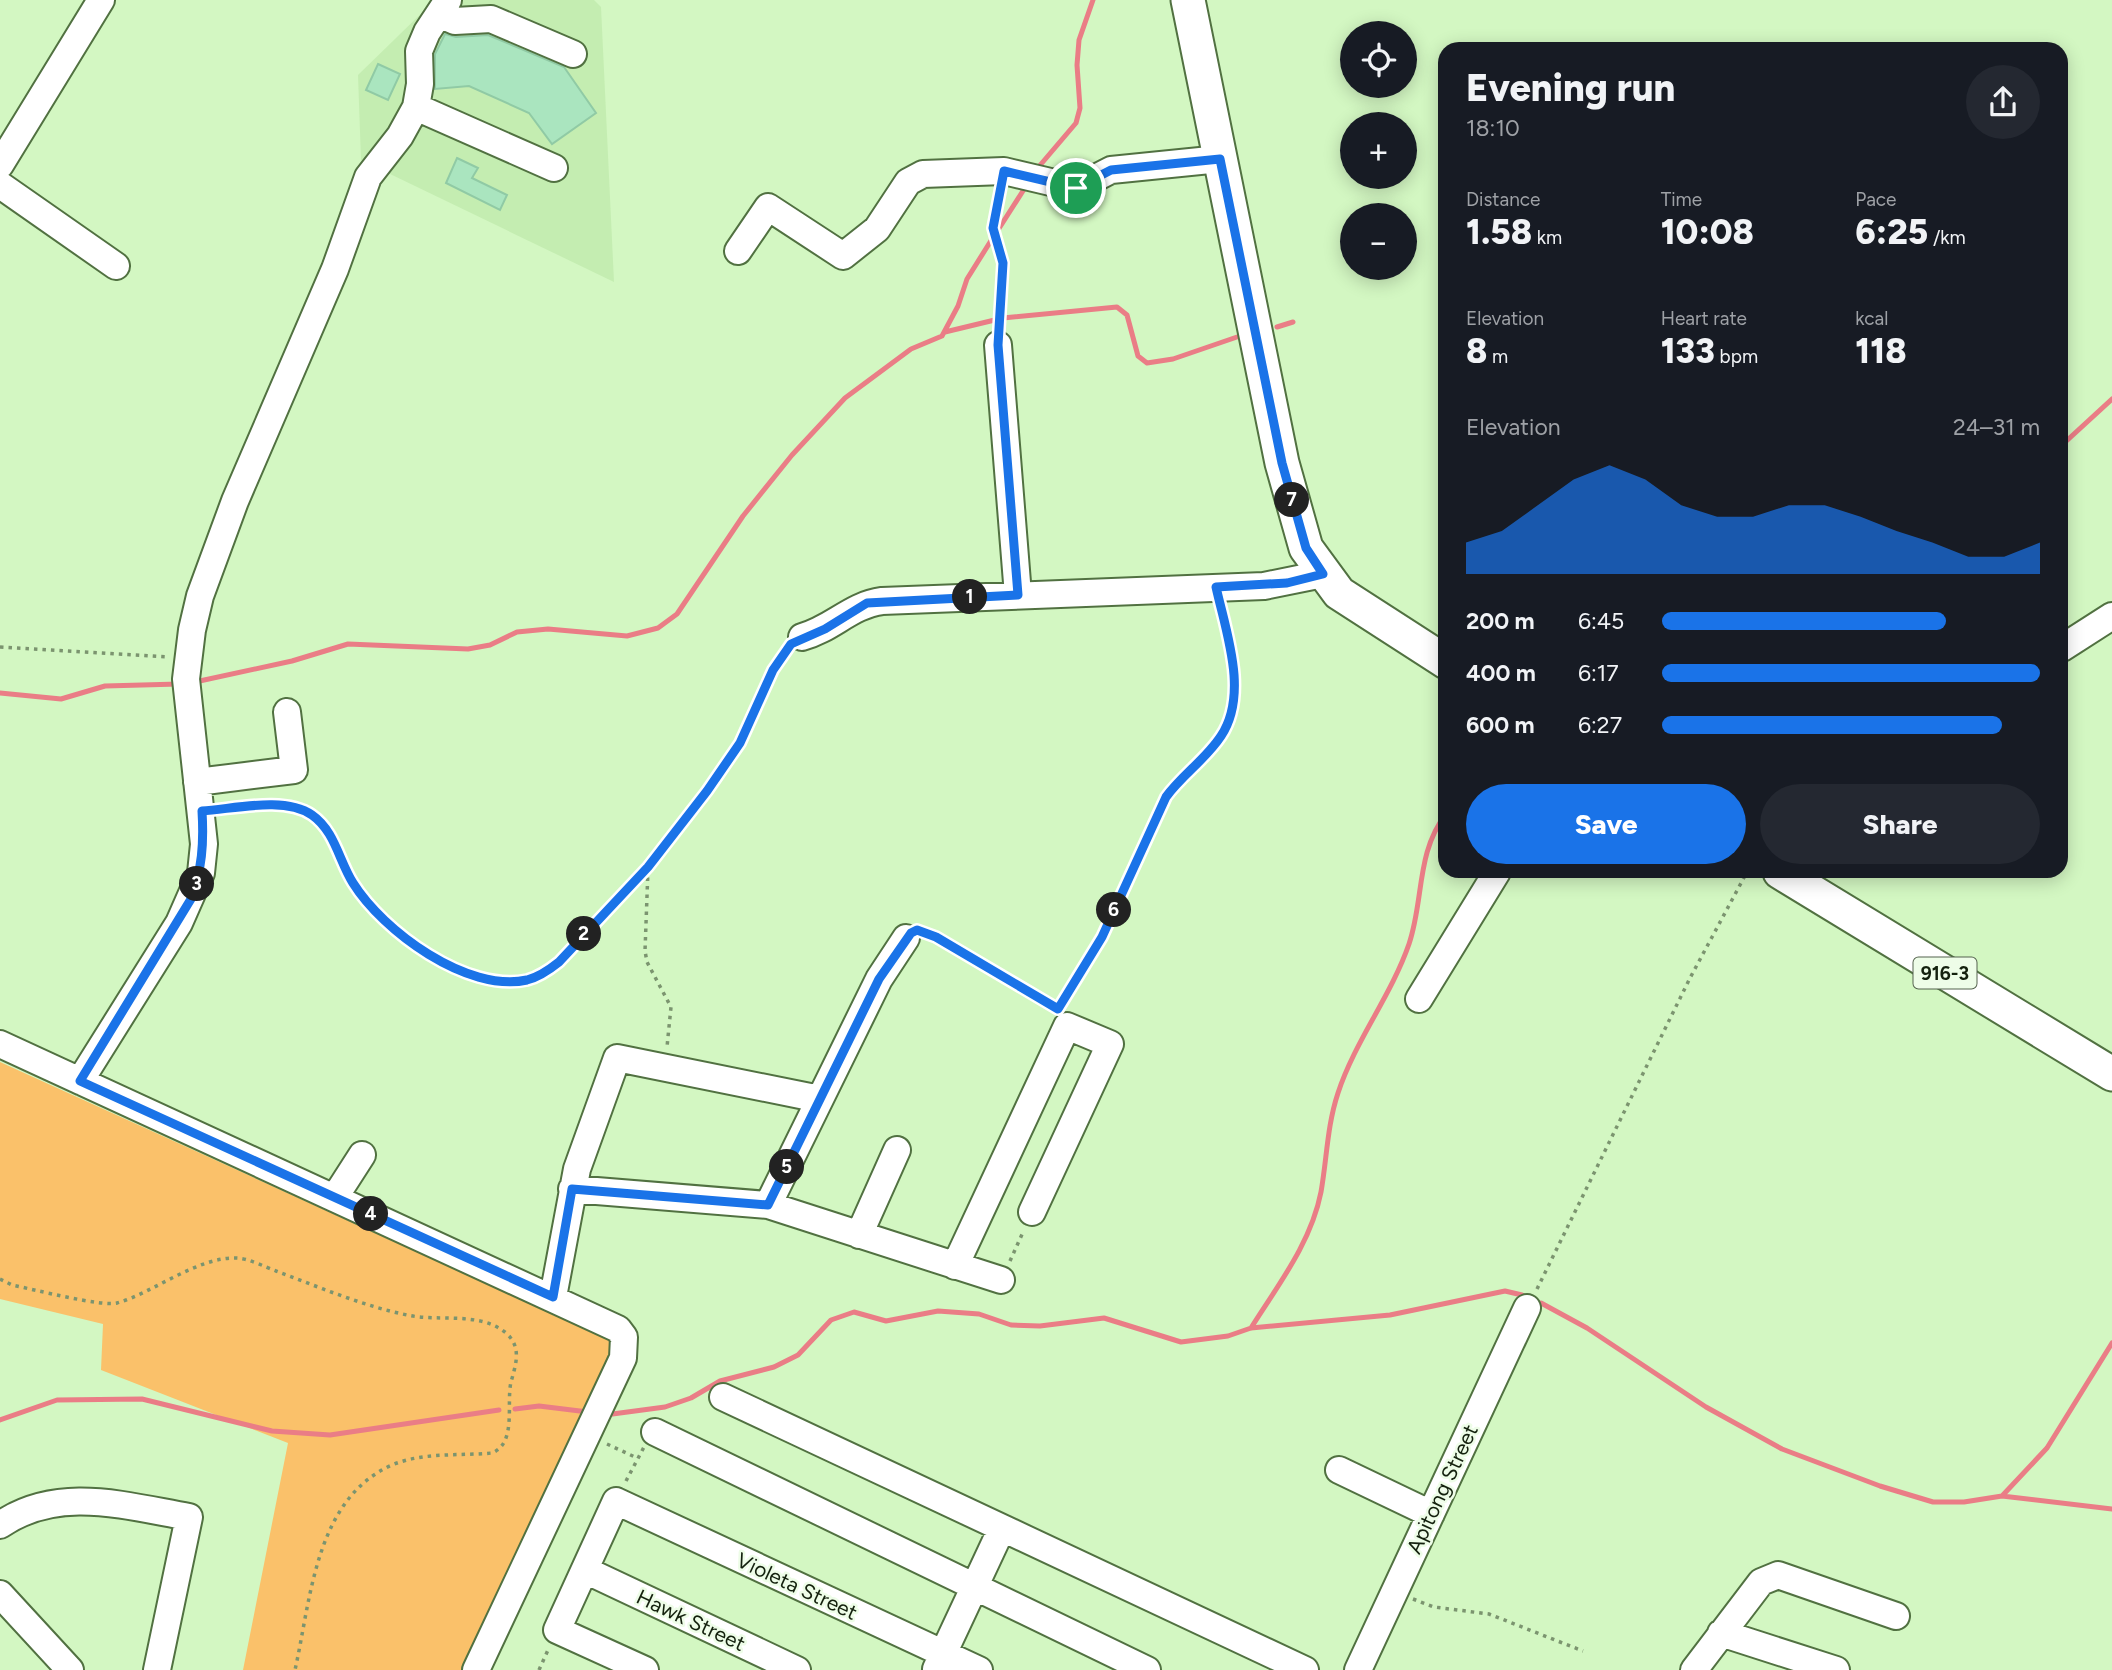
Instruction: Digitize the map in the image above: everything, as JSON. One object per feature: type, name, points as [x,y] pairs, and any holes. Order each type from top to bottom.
[{"type":"main road","points":[[1188,0],[1282,463],[1306,548],[1339,593],[1438,657]]},
{"type":"main road","name":"916-3","points":[[1797,878],[2112,1074]]},
{"type":"street","points":[[0,165],[101,0]]},
{"type":"street","points":[[80,1081],[191,899],[201,873],[204,844],[202,811],[187,701],[192,630],[213,558],[376,163],[400,136],[416,107],[420,84],[419,51],[443,7],[455,21],[491,19],[573,54]]},
{"type":"street","points":[[416,107],[555,168]]},
{"type":"street","points":[[738,251],[768,206],[843,256],[877,229],[908,181],[936,171],[1004,171],[1076,188],[1111,170],[1220,159]]},
{"type":"street","points":[[0,185],[116,266]]},
{"type":"street","points":[[998,345],[1018,595]]},
{"type":"street","points":[[802,637],[825,629],[867,603],[1287,583],[1323,574]]},
{"type":"street","points":[[2068,644],[2112,616]]},
{"type":"street","points":[[197,782],[294,770],[287,712]]},
{"type":"street","points":[[1419,999],[1493,878]]},
{"type":"street","points":[[768,1205],[879,979],[906,938]]},
{"type":"street","points":[[956,1266],[1067,1026],[1110,1044],[1032,1212]]},
{"type":"street","points":[[0,1044],[605,1321],[624,1337],[623,1357],[476,1670]]},
{"type":"street","points":[[553,1297],[572,1189],[617,1058],[820,1099]]},
{"type":"street","points":[[859,1235],[897,1150]]},
{"type":"street","points":[[335,1197],[362,1155]]},
{"type":"street","points":[[572,1189],[768,1205],[1001,1280]]},
{"type":"street","name":"Apitong Street","points":[[1358,1670],[1527,1308]]},
{"type":"street","points":[[723,1396],[1305,1670]]},
{"type":"street","points":[[655,1432],[1147,1670]]},
{"type":"street","points":[[1339,1470],[1431,1514]]},
{"type":"street","points":[[0,1525],[28,1508],[55,1501],[93,1502],[189,1517],[157,1670]]},
{"type":"street","points":[[616,1502],[557,1630],[645,1670]]},
{"type":"street","name":"Violeta Street","points":[[616,1502],[939,1662],[979,1670]]},
{"type":"street","points":[[939,1662],[1002,1528]]},
{"type":"street","name":"Hawk Street","points":[[584,1570],[797,1670]]},
{"type":"street","points":[[1694,1670],[1761,1582],[1778,1575],[1896,1616]]},
{"type":"street","points":[[0,1594],[70,1670]]},
{"type":"street","points":[[1721,1633],[1836,1670]]},
{"type":"path","points":[[998,345],[1003,263],[993,220],[1004,171]]},
{"type":"path","points":[[906,938],[917,930],[925,931],[1058,1009],[1102,937],[1166,797],[1180,778],[1216,742],[1227,723],[1234,667],[1216,587]]},
{"type":"path","points":[[202,811],[282,806],[312,815],[325,827],[352,882],[390,928],[418,948],[469,973],[507,982],[543,974],[559,962],[648,867],[740,743],[773,670],[787,649],[802,637]]},
{"type":"path","points":[[0,647],[188,658]]},
{"type":"path","points":[[648,867],[647,962],[671,1007],[672,1023],[663,1067]]},
{"type":"path","points":[[1527,1308],[1690,978],[1743,878]]},
{"type":"path","points":[[1001,1280],[1032,1212]]},
{"type":"path","points":[[0,1279],[12,1285],[115,1304],[190,1269],[237,1257],[380,1308],[410,1316],[482,1322],[506,1333],[516,1348],[517,1363],[507,1400],[507,1440],[501,1450],[492,1453],[428,1456],[391,1465],[356,1488],[335,1518],[319,1555],[295,1670]]},
{"type":"path","points":[[616,1502],[637,1458],[655,1432]]},
{"type":"path","points":[[587,1435],[637,1458]]},
{"type":"path","points":[[1396,1588],[1434,1607],[1489,1614],[1583,1651]]},
{"type":"shaded area","points":[[435,0],[594,0],[601,7],[614,282],[361,160],[358,75]]},
{"type":"shaded area","points":[[0,1062],[617,1343],[465,1670],[243,1670],[288,1443],[101,1370],[103,1324],[0,1299]]},
{"type":"building","points":[[445,34],[456,37],[488,35],[564,67],[596,113],[552,144],[529,113],[469,86],[435,89],[435,54]]},
{"type":"building","points":[[378,64],[400,74],[388,100],[366,90]]},
{"type":"building","points":[[457,158],[478,168],[472,178],[507,195],[500,210],[446,183]]},
{"type":"waterway","points":[[1036,170],[1076,123],[1080,108],[1077,65],[1079,40],[1093,0]]},
{"type":"waterway","points":[[998,230],[1028,183]]},
{"type":"waterway","points":[[195,682],[292,661],[348,644],[468,649],[490,645],[517,632],[548,629],[627,636],[658,628],[677,614],[743,516],[792,455],[845,398],[911,349],[942,336],[958,306],[967,279],[992,239]]},
{"type":"waterway","points":[[945,332],[1003,318],[1117,307],[1127,315],[1138,356],[1147,363],[1173,359],[1237,337]]},
{"type":"waterway","points":[[1277,327],[1293,322]]},
{"type":"waterway","points":[[2068,439],[2112,399]]},
{"type":"waterway","points":[[0,693],[61,699],[105,686],[179,684]]},
{"type":"waterway","points":[[1251,1328],[1310,1229],[1321,1192],[1334,1105],[1345,1074],[1393,982],[1409,944],[1425,860],[1438,826]]},
{"type":"waterway","points":[[605,1415],[665,1407],[691,1398],[720,1381],[774,1367],[798,1355],[831,1320],[854,1312],[886,1321],[938,1311],[979,1314],[1011,1325],[1040,1326],[1104,1318],[1181,1342],[1228,1336],[1251,1328],[1390,1315],[1505,1291],[1522,1295]]},
{"type":"waterway","points":[[1541,1303],[1587,1328],[1706,1407],[1782,1449],[1880,1486],[1933,1502],[1964,1502],[2002,1496],[2112,1509]]},
{"type":"waterway","points":[[2002,1496],[2047,1448],[2112,1343]]},
{"type":"waterway","points":[[0,1420],[57,1400],[142,1399],[272,1431],[330,1435],[499,1410]]},
{"type":"waterway","points":[[515,1409],[539,1406],[588,1412]]},
{"type":"route","points":[[1220,159],[1282,463],[1306,548],[1323,574],[1264,586],[1216,587],[1234,667],[1227,723],[1211,749],[1180,778],[1166,797],[1102,937],[1058,1009],[925,931],[917,930],[911,933],[891,958],[879,979],[768,1205],[572,1189],[553,1297],[80,1081],[179,923],[191,899],[201,873],[204,844],[202,811],[282,806],[312,815],[325,827],[352,882],[390,928],[418,948],[469,973],[507,982],[528,980],[543,974],[559,962],[599,916],[648,867],[740,743],[773,670],[791,644],[825,629],[853,609],[867,603],[1018,595],[998,345],[1003,263],[993,220],[1004,171],[1076,188],[1111,170],[1220,159]]}]
